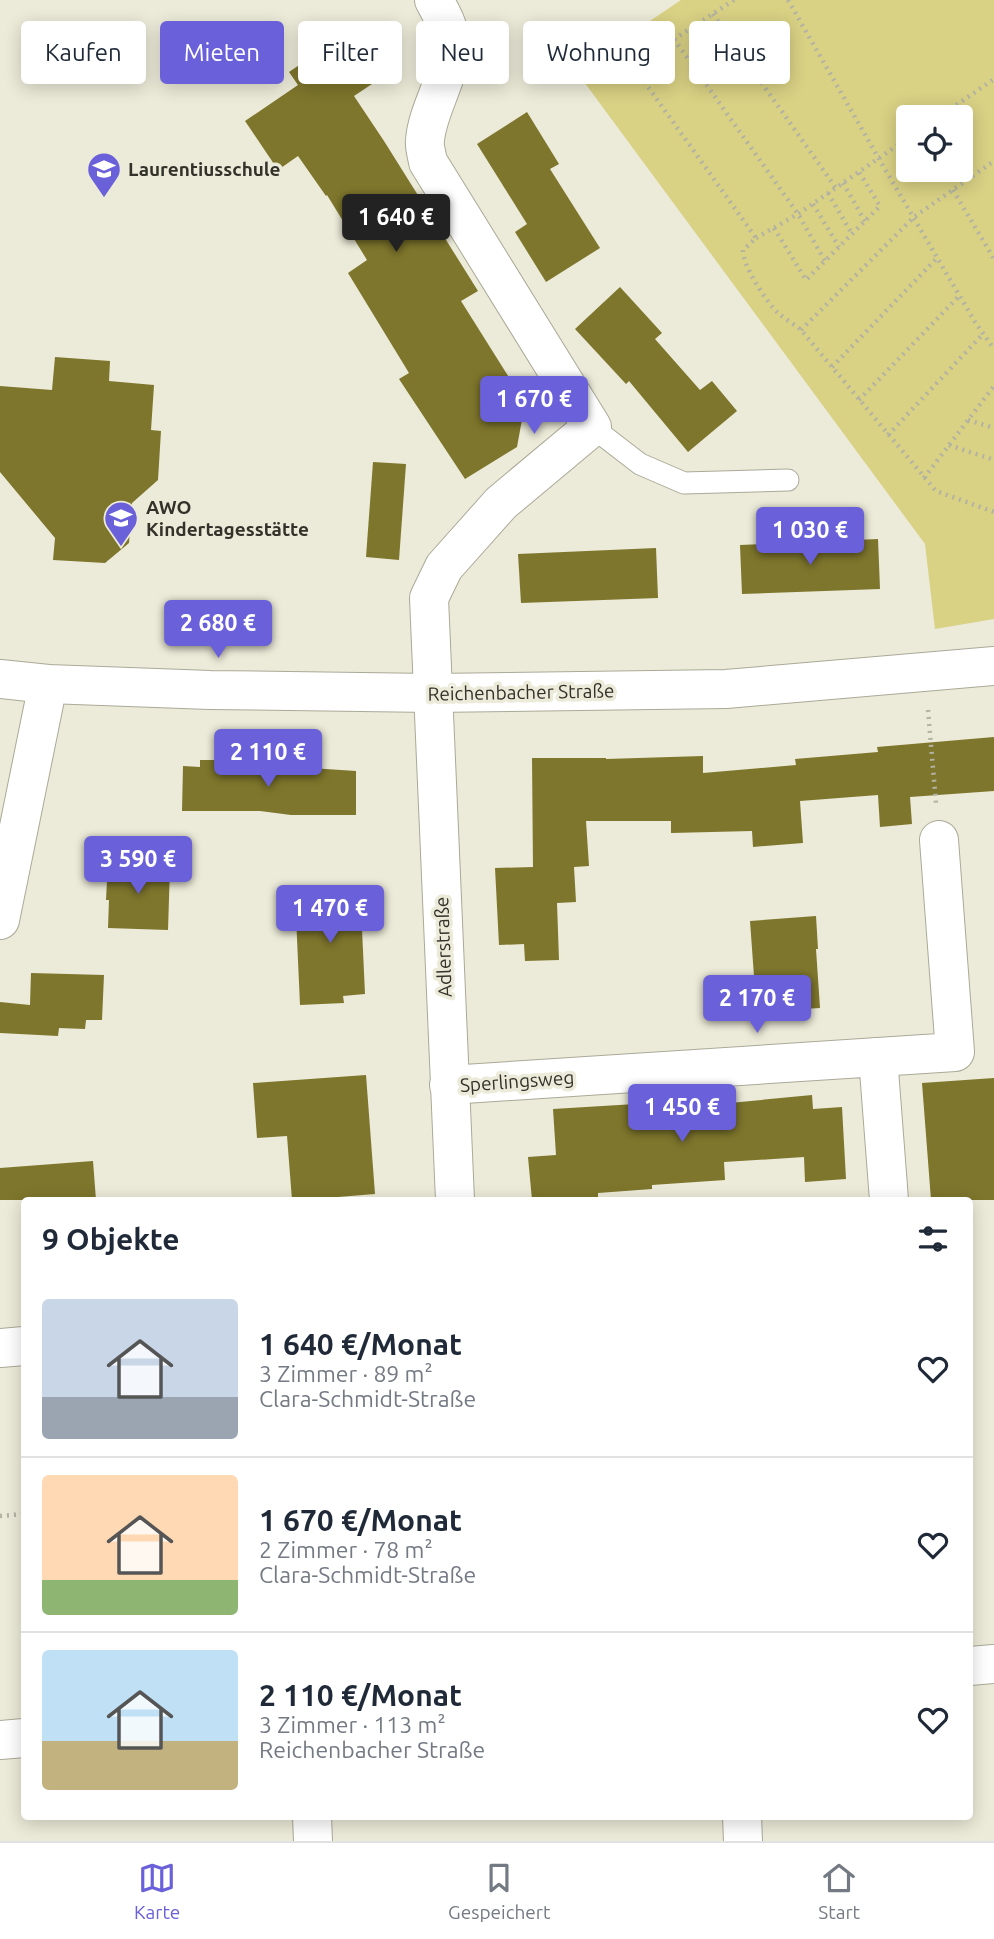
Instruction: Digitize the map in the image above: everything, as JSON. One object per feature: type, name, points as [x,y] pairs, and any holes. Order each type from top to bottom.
[{"type":"street","points":[[434,0],[445,20],[450,38],[450,58],[426,134],[428,162],[592,427]]},
{"type":"street","name":"Adlerstraße","points":[[455,1197],[429,598],[444,567],[501,503],[592,427]]},
{"type":"street","name":"Reichenbacher Straße","points":[[0,679],[48,684],[223,690],[432,693],[726,689],[994,666]]},
{"type":"street","points":[[0,920],[48,684]]},
{"type":"street","name":"Sperlingsweg","points":[[449,1085],[955,1052],[939,840]]},
{"type":"street","points":[[878,1057],[889,1197]]},
{"type":"street","points":[[0,1348],[21,1346]]},
{"type":"street","points":[[973,1666],[994,1664]]},
{"type":"street","points":[[0,1740],[21,1738]]},
{"type":"street","points":[[312,1820],[313,1841]]},
{"type":"street","points":[[742,1820],[743,1841]]},
{"type":"lane","points":[[592,427],[640,464],[684,483],[788,480]]},
{"type":"path","points":[[675,38],[734,0]]},
{"type":"path","points":[[788,0],[879,159],[994,349]]},
{"type":"path","points":[[713,14],[836,188]]},
{"type":"path","points":[[675,40],[798,214],[825,261]]},
{"type":"path","points":[[956,105],[994,79]]},
{"type":"path","points":[[646,84],[756,238]]},
{"type":"path","points":[[896,147],[798,214],[756,238],[743,250],[742,258],[778,313],[802,330],[936,491],[994,512]]},
{"type":"path","points":[[802,330],[914,216],[993,163]]},
{"type":"path","points":[[774,228],[806,280],[880,206],[859,172]]},
{"type":"path","points":[[843,183],[865,221]]},
{"type":"path","points":[[953,190],[994,259]]},
{"type":"path","points":[[828,193],[852,234]]},
{"type":"path","points":[[813,204],[839,247]]},
{"type":"path","points":[[832,367],[938,257]]},
{"type":"path","points":[[859,400],[960,295]]},
{"type":"path","points":[[888,435],[983,334]]},
{"type":"path","points":[[924,478],[994,386]]},
{"type":"path","points":[[985,398],[994,401]]},
{"type":"path","points":[[968,420],[994,428]]},
{"type":"path","points":[[949,445],[994,460]]},
{"type":"path","points":[[925,671],[939,840]]},
{"type":"path","points":[[0,1516],[21,1514]]},
{"type":"shaded area","points":[[681,0],[994,0],[994,619],[935,629],[925,544],[586,84],[675,84],[675,21],[650,21]]},
{"type":"building","points":[[298,66],[298,84],[372,84],[354,96],[478,291],[461,301],[525,403],[517,447],[465,479],[399,379],[409,373],[348,273],[367,260],[327,195],[298,156],[278,170],[245,121],[298,85],[289,72]]},
{"type":"building","points":[[527,112],[559,164],[550,169],[600,248],[546,282],[515,232],[527,224],[477,144]]},
{"type":"building","points":[[620,287],[662,333],[655,339],[700,390],[712,381],[737,411],[688,452],[629,381],[626,384],[575,329]]},
{"type":"building","points":[[55,357],[110,361],[109,381],[154,385],[151,430],[161,431],[158,480],[132,503],[129,543],[105,563],[53,560],[55,538],[0,472],[0,386],[52,390]]},
{"type":"building","points":[[373,462],[406,464],[399,560],[366,557]]},
{"type":"building","points":[[878,539],[880,589],[742,594],[740,545]]},
{"type":"building","points":[[656,548],[658,598],[521,603],[518,554]]},
{"type":"building","points":[[994,737],[994,791],[910,797],[912,824],[880,827],[878,795],[800,801],[803,843],[753,847],[752,831],[671,833],[671,821],[586,821],[589,866],[574,867],[576,902],[557,903],[559,960],[525,961],[524,944],[499,945],[495,868],[533,867],[532,758],[703,756],[703,773],[796,765],[795,759],[878,752],[877,747]]},
{"type":"building","points":[[200,760],[252,760],[252,764],[356,771],[356,815],[182,811],[183,766],[200,767]]},
{"type":"building","points":[[108,862],[170,867],[168,930],[108,928]]},
{"type":"building","points":[[360,886],[365,994],[343,996],[344,1003],[300,1005],[297,890]]},
{"type":"building","points":[[816,916],[820,1008],[787,1010],[787,1001],[756,1004],[750,921]]},
{"type":"building","points":[[31,973],[104,975],[102,1020],[86,1020],[85,1029],[59,1028],[58,1036],[0,1033],[0,1002],[30,1005]]},
{"type":"building","points":[[366,1075],[375,1194],[292,1197],[287,1136],[257,1138],[253,1083]]},
{"type":"building","points":[[994,1078],[994,1200],[931,1197],[922,1083]]},
{"type":"building","points":[[812,1095],[813,1109],[842,1107],[846,1179],[805,1182],[804,1157],[724,1162],[725,1180],[652,1185],[652,1189],[598,1193],[598,1197],[532,1197],[528,1157],[556,1155],[553,1109],[718,1099],[719,1104]]},
{"type":"building","points":[[93,1161],[96,1197],[21,1197],[21,1200],[0,1200],[0,1168]]},
{"type":"place","name":"Laurentiusschule","points":[[104,199]]},
{"type":"place","name":"AWO Kindertagesstätte","points":[[121,548]]}]
